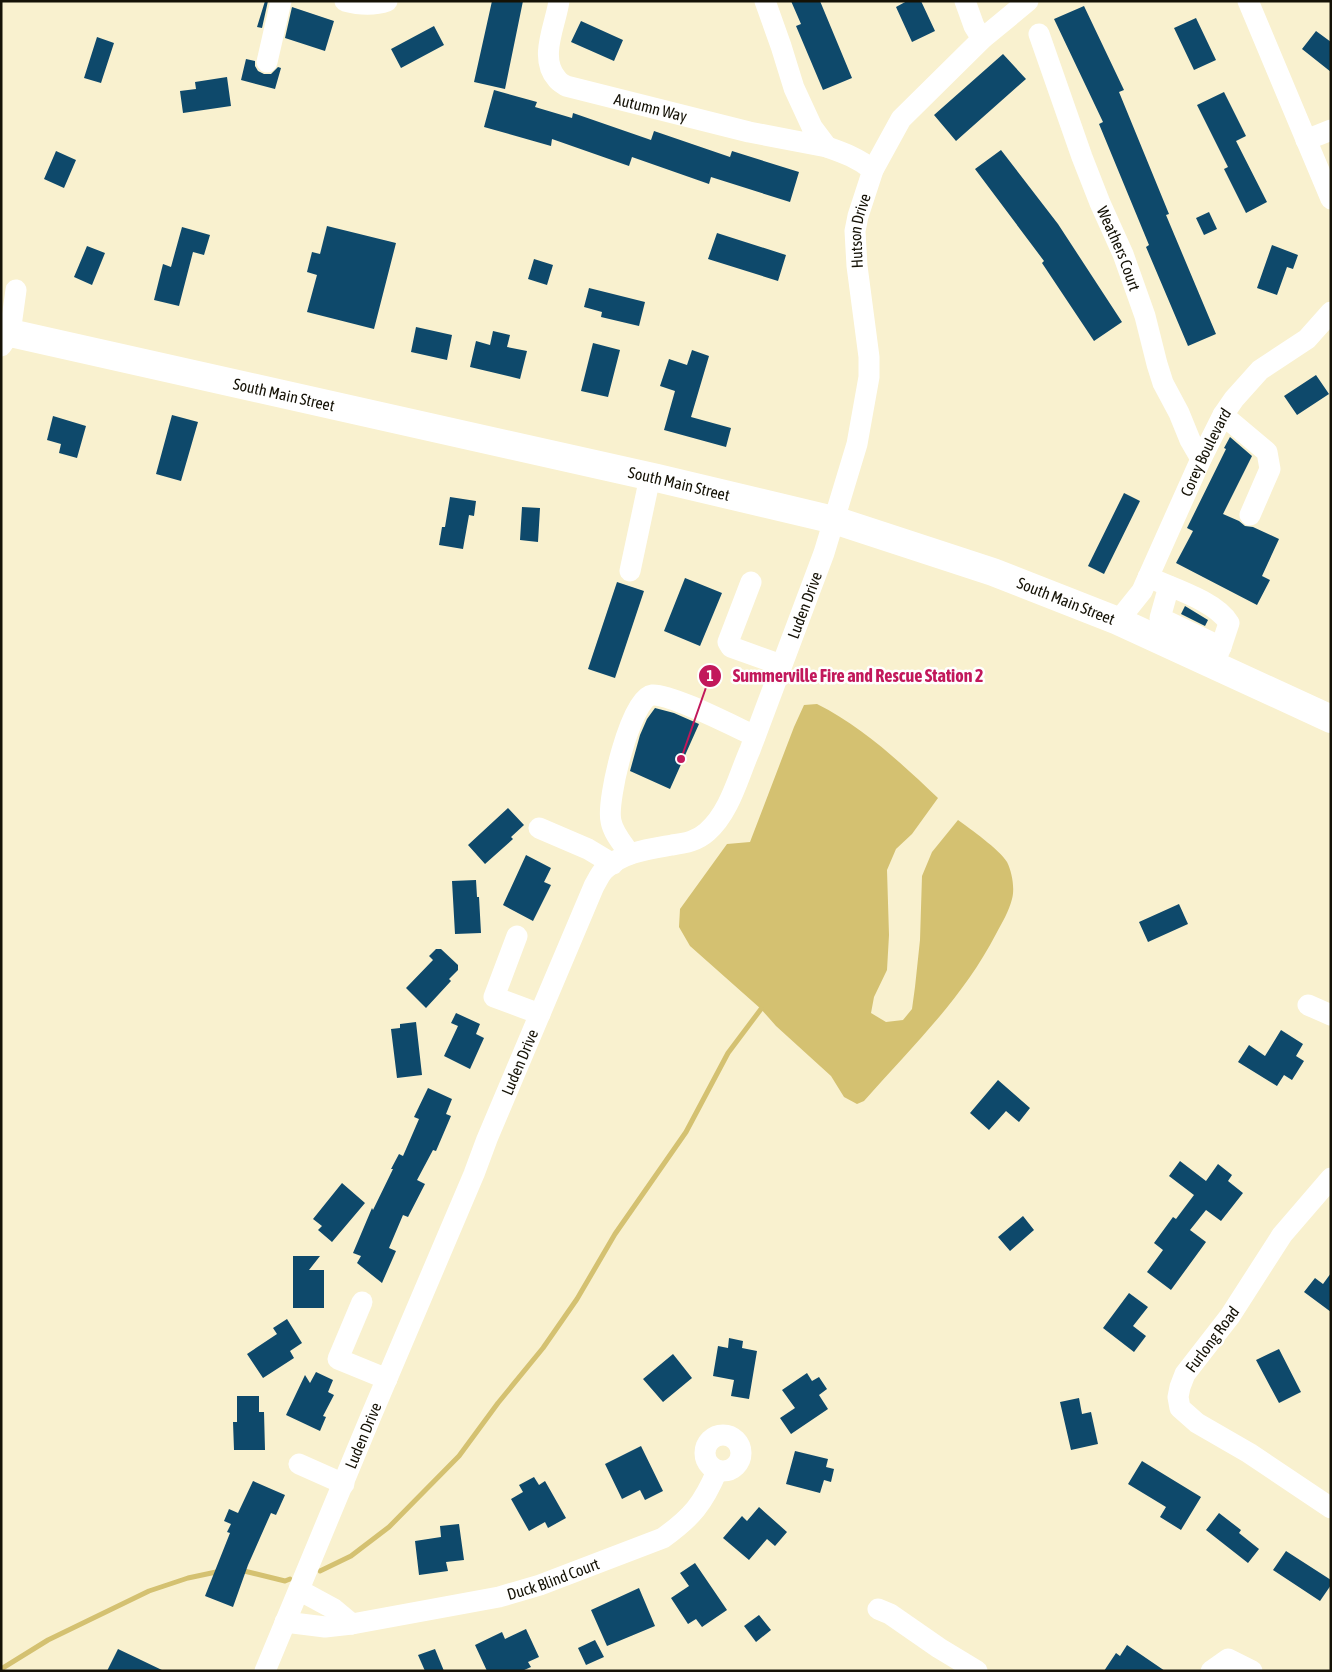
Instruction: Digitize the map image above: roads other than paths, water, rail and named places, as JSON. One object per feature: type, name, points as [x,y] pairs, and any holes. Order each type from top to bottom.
[{"type":"main road","name":"South Main Street","points":[[4,337],[650,477],[834,520],[993,572],[1118,621],[1157,628],[1217,656],[1331,719]]},
{"type":"street","points":[[267,62],[281,1]]},
{"type":"street","points":[[345,1],[375,5],[387,1]]},
{"type":"street","name":"Autumn Way","points":[[559,1],[548,54],[549,63],[556,78],[566,86],[749,132],[827,147],[848,154],[862,161],[873,170]]},
{"type":"street","points":[[765,1],[794,88],[812,127],[827,147]]},
{"type":"street","points":[[965,1],[974,26],[982,39]]},
{"type":"street","name":"Hutson Drive","points":[[834,520],[856,444],[869,378],[868,343],[855,231],[873,170],[900,119],[982,39],[1028,1]]},
{"type":"street","points":[[1248,1],[1331,199]]},
{"type":"street","name":"Weathers Court","points":[[1039,34],[1100,203],[1123,254],[1145,316],[1163,383],[1200,459]]},
{"type":"street","points":[[1306,140],[1331,130]]},
{"type":"street","points":[[4,337],[16,290]]},
{"type":"street","name":"Corey Boulevard","points":[[1118,621],[1142,591],[1200,459],[1223,415],[1240,391],[1260,370],[1307,339],[1331,312]]},
{"type":"street","points":[[1223,415],[1267,452],[1270,469],[1250,515]]},
{"type":"street","points":[[630,571],[650,477]]},
{"type":"street","name":"Luden Drive","points":[[265,1671],[594,886],[604,870],[621,859],[648,849],[693,842],[708,831],[721,816],[732,797],[834,520]]},
{"type":"street","points":[[1148,577],[1208,603],[1224,614],[1229,623],[1217,656]]},
{"type":"street","points":[[751,582],[728,642],[731,647],[781,665]]},
{"type":"street","points":[[1157,628],[1170,586]]},
{"type":"street","points":[[621,859],[611,822],[610,810],[618,764],[634,718],[640,704],[647,696],[655,695],[670,698],[755,736]]},
{"type":"street","points":[[539,828],[588,849],[621,859]]},
{"type":"street","points":[[518,936],[494,997],[540,1014]]},
{"type":"street","points":[[1308,1005],[1331,1015]]},
{"type":"street","name":"Furlong Road","points":[[1331,1178],[1282,1235],[1230,1316],[1185,1374],[1178,1397],[1180,1408],[1197,1422],[1249,1453],[1331,1508]]},
{"type":"street","points":[[362,1302],[338,1359],[386,1379]]},
{"type":"street","points":[[299,1464],[344,1484]]},
{"type":"street","name":"Duck Blind Court","points":[[285,1622],[325,1627],[352,1624],[499,1597],[540,1585],[663,1538],[696,1511],[718,1471]]},
{"type":"street","points":[[299,1590],[334,1609],[352,1624]]},
{"type":"street","points":[[878,1609],[890,1614],[939,1648],[977,1671]]},
{"type":"street","points":[[1211,1671],[1228,1659],[1252,1671]]},
{"type":"waterway","points":[[320,1571],[351,1556],[389,1527],[459,1456],[498,1403],[543,1348],[577,1299],[615,1234],[686,1132],[728,1053],[761,1009]]},
{"type":"waterway","points":[[240,1570],[285,1581],[290,1579]]},
{"type":"waterway","points":[[1,1669],[48,1640],[149,1591],[188,1578],[221,1571]]},
{"type":"place","name":"Summerville Fire and Rescue Station 2","points":[[681,759]]}]
